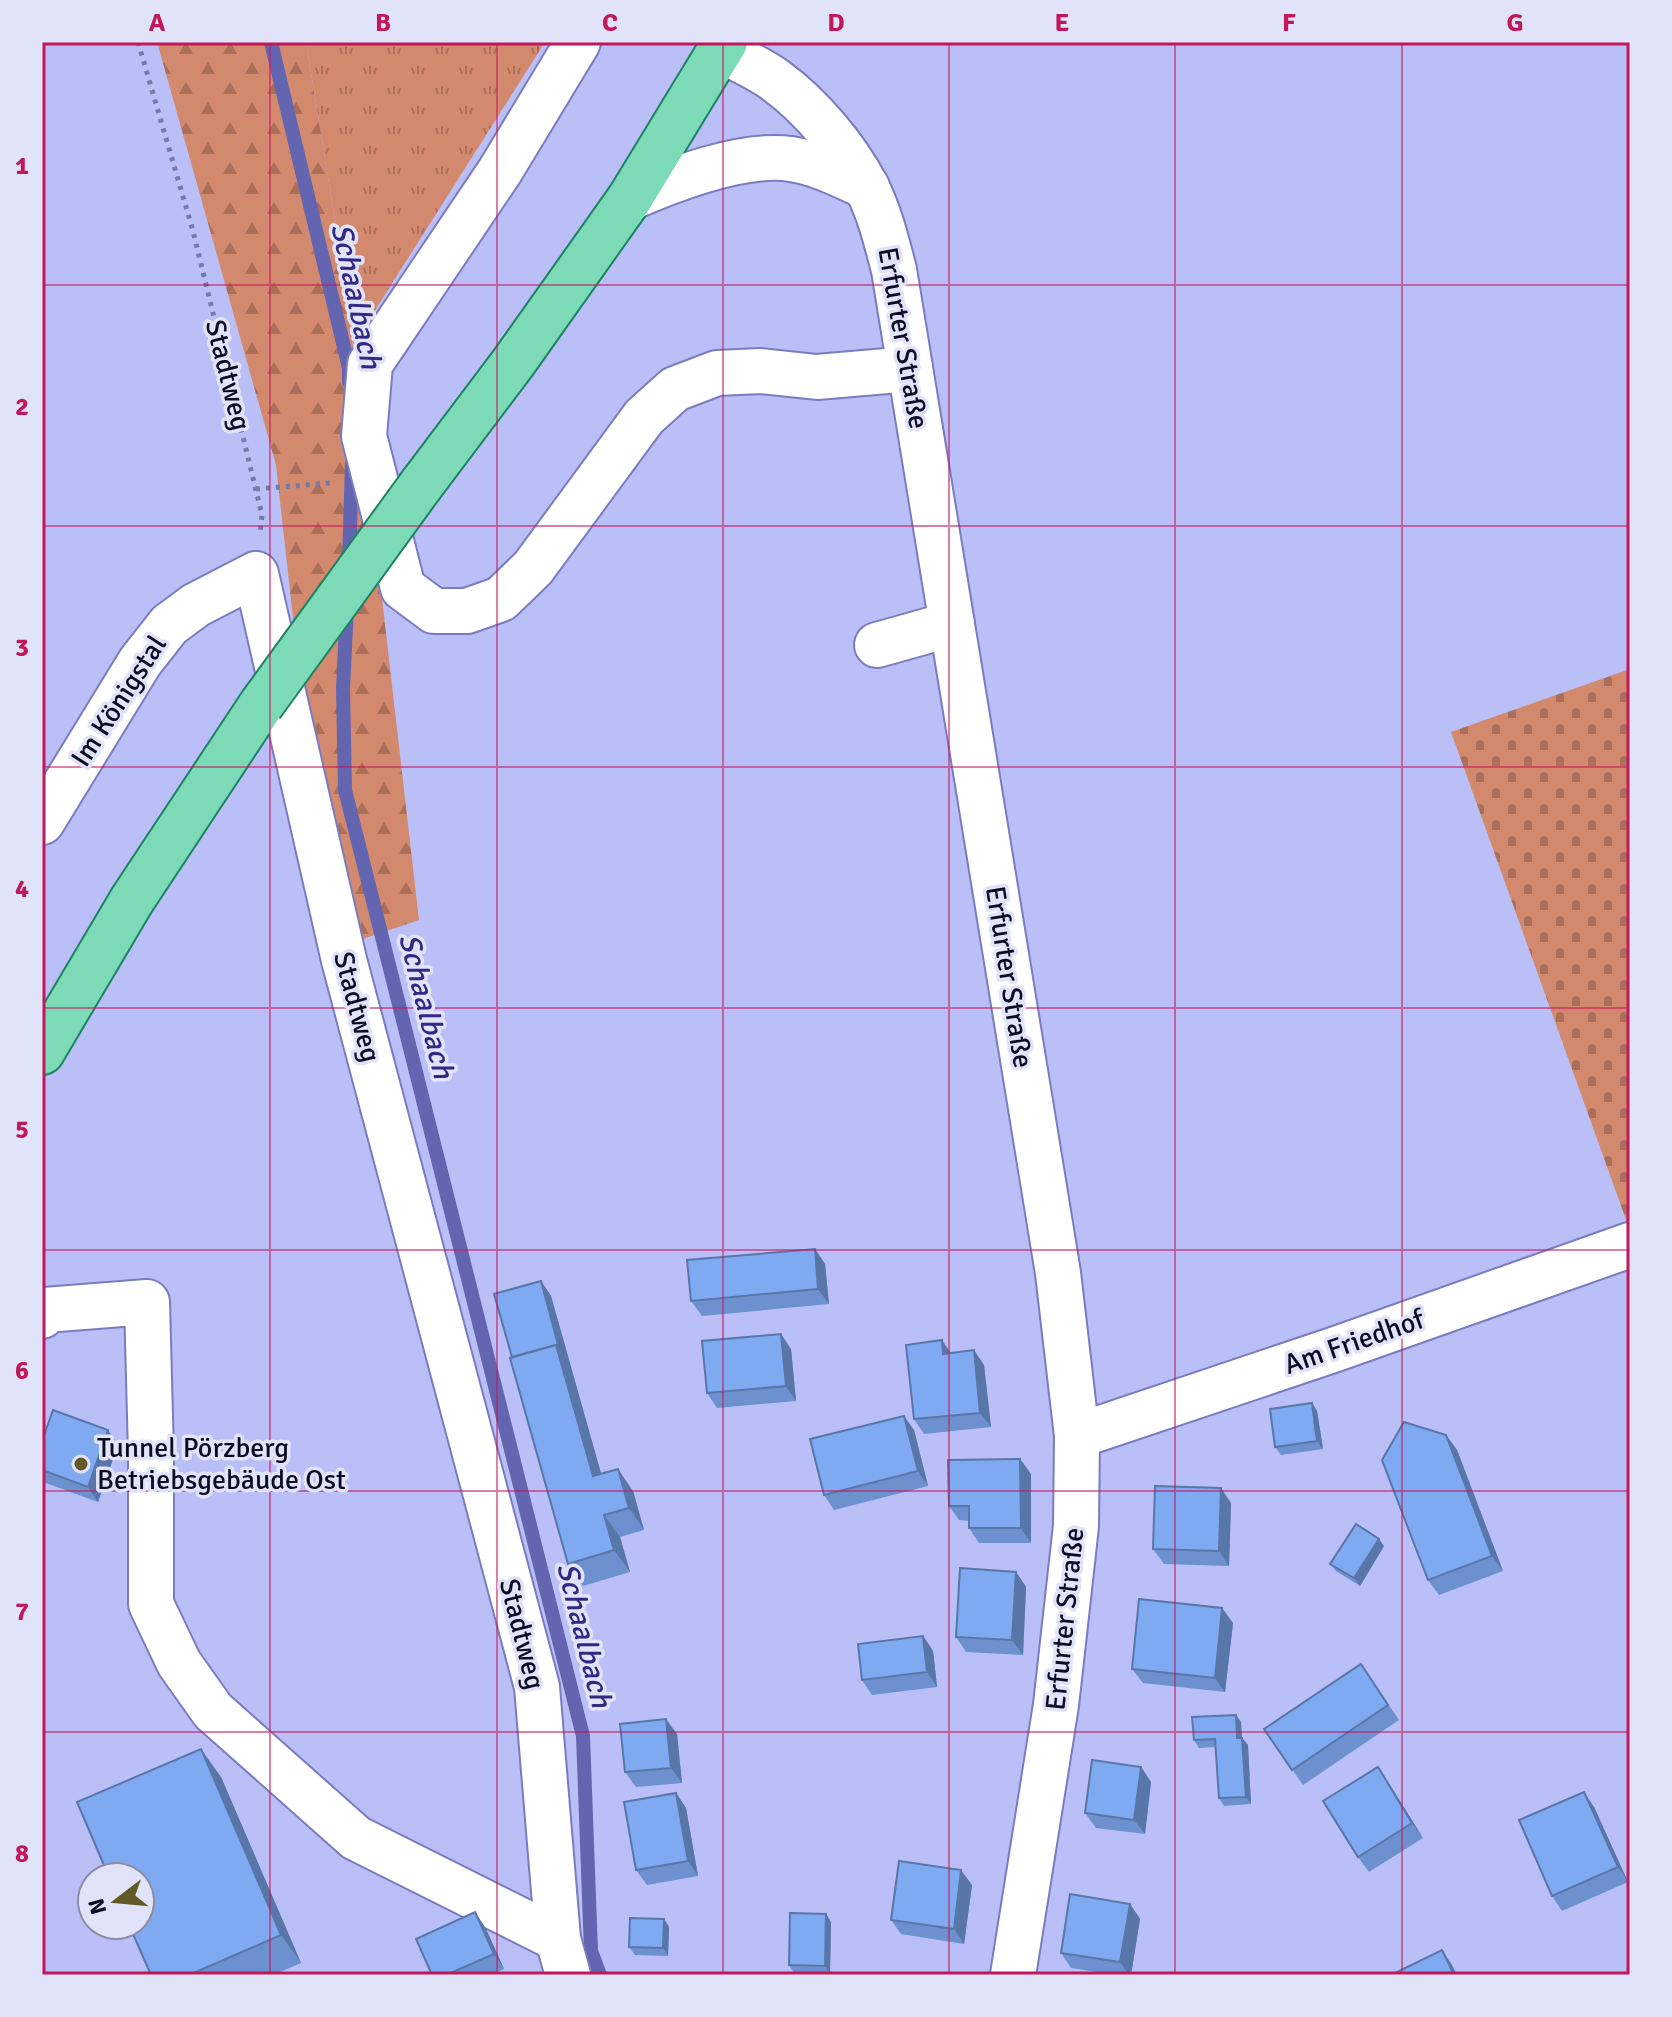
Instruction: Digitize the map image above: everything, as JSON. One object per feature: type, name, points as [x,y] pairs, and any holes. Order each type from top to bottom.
[{"type":"main road","points":[[42,1052],[132,900],[261,705],[513,363],[630,198],[723,46]]},
{"type":"street","points":[[578,42],[500,171],[370,364],[364,436],[403,588],[434,611],[467,611],[501,599],[533,568],[644,417],[675,389],[717,373],[761,371],[817,377],[910,369]]},
{"type":"street","name":"Erfurter Straße","points":[[723,46],[775,79],[838,141],[867,187],[882,225],[894,270],[1058,1273],[1077,1436],[1076,1526],[1056,1705],[1013,1975]]},
{"type":"street","points":[[630,198],[671,180],[754,160],[790,159],[826,168],[867,187]]},
{"type":"street","name":"Im Königstal","points":[[42,822],[140,662],[169,625],[196,605],[256,574]]},
{"type":"street","name":"Stadtweg","points":[[256,574],[344,960],[537,1687],[563,1957]]},
{"type":"street","points":[[877,645],[952,624]]},
{"type":"street","name":"Am Friedhof","points":[[1077,1436],[1630,1245]]},
{"type":"street","points":[[42,1316],[45,1310],[147,1302],[151,1604],[179,1663],[213,1711],[356,1838],[563,1957]]},
{"type":"path","name":"Stadtweg","points":[[138,42],[193,231],[262,515],[256,574]]},
{"type":"path","points":[[256,489],[332,483]]},
{"type":"green space","points":[[157,42],[306,42],[347,294],[419,920],[330,950],[276,465]]},
{"type":"green space","points":[[306,42],[545,42],[353,345],[347,294]]},
{"type":"green space","points":[[1630,669],[1630,1228],[1629,1228],[1451,732]]},
{"type":"building","points":[[815,1249],[818,1289],[691,1301],[687,1260]]},
{"type":"building","points":[[541,1281],[560,1352],[556,1345],[512,1357],[494,1294]]},
{"type":"building","points":[[781,1334],[786,1386],[707,1393],[702,1341]]},
{"type":"building","points":[[942,1340],[943,1354],[974,1350],[980,1413],[914,1419],[906,1345]]},
{"type":"building","points":[[556,1345],[593,1476],[618,1469],[629,1508],[604,1515],[614,1550],[568,1564],[510,1358]]},
{"type":"building","points":[[1312,1403],[1317,1441],[1275,1447],[1270,1409]]},
{"type":"building","name":"Tunnel Pörzberg Betriebsgebäude Ost","points":[[53,1410],[108,1430],[88,1487],[42,1470],[42,1441]]},
{"type":"building","points":[[904,1416],[918,1471],[824,1495],[810,1439]]},
{"type":"building","points":[[1404,1422],[1446,1435],[1492,1556],[1428,1580],[1382,1460]]},
{"type":"building","points":[[1020,1459],[1021,1528],[969,1528],[969,1506],[949,1506],[948,1460]]},
{"type":"building","points":[[1155,1486],[1221,1488],[1219,1551],[1153,1549]]},
{"type":"building","points":[[1356,1524],[1379,1539],[1354,1578],[1330,1564]]},
{"type":"building","points":[[960,1568],[1016,1572],[1012,1640],[956,1637]]},
{"type":"building","points":[[1139,1599],[1222,1608],[1215,1678],[1132,1669]]},
{"type":"building","points":[[923,1636],[927,1672],[862,1680],[858,1644]]},
{"type":"building","points":[[1361,1664],[1388,1705],[1292,1770],[1264,1729]]},
{"type":"building","points":[[1236,1715],[1237,1738],[1242,1738],[1246,1797],[1219,1798],[1215,1739],[1194,1740],[1192,1717]]},
{"type":"building","points":[[666,1719],[671,1768],[625,1772],[620,1724]]},
{"type":"building","points":[[201,1749],[281,1935],[189,1975],[151,1975],[136,1941],[156,1941],[156,1861],[102,1861],[77,1802]]},
{"type":"building","points":[[1092,1760],[1141,1767],[1134,1820],[1085,1813]]},
{"type":"building","points":[[1378,1767],[1412,1823],[1358,1857],[1323,1801]]},
{"type":"building","points":[[1584,1792],[1618,1867],[1552,1896],[1519,1820]]},
{"type":"building","points":[[676,1793],[688,1861],[636,1870],[624,1802]]},
{"type":"building","points":[[899,1861],[961,1870],[954,1929],[891,1920]]},
{"type":"building","points":[[1070,1894],[1130,1904],[1120,1962],[1061,1953]]},
{"type":"building","points":[[475,1912],[494,1954],[446,1975],[432,1975],[416,1939]]},
{"type":"building","points":[[790,1913],[826,1914],[825,1966],[789,1965]]},
{"type":"building","points":[[630,1918],[664,1919],[663,1948],[629,1947]]},
{"type":"building","points":[[1442,1950],[1454,1975],[1391,1975]]},
{"type":"waterway","name":"Schaalbach","points":[[271,42],[349,368],[349,382]]},
{"type":"waterway","name":"Schaalbach","points":[[349,562],[352,463]]},
{"type":"waterway","name":"Schaalbach","points":[[347,607],[343,688],[345,790],[583,1736],[591,1951],[600,1975]]},
{"type":"place","name":"Tunnel Pörzberg Betriebsgebäude Ost","points":[[81,1464]]}]
